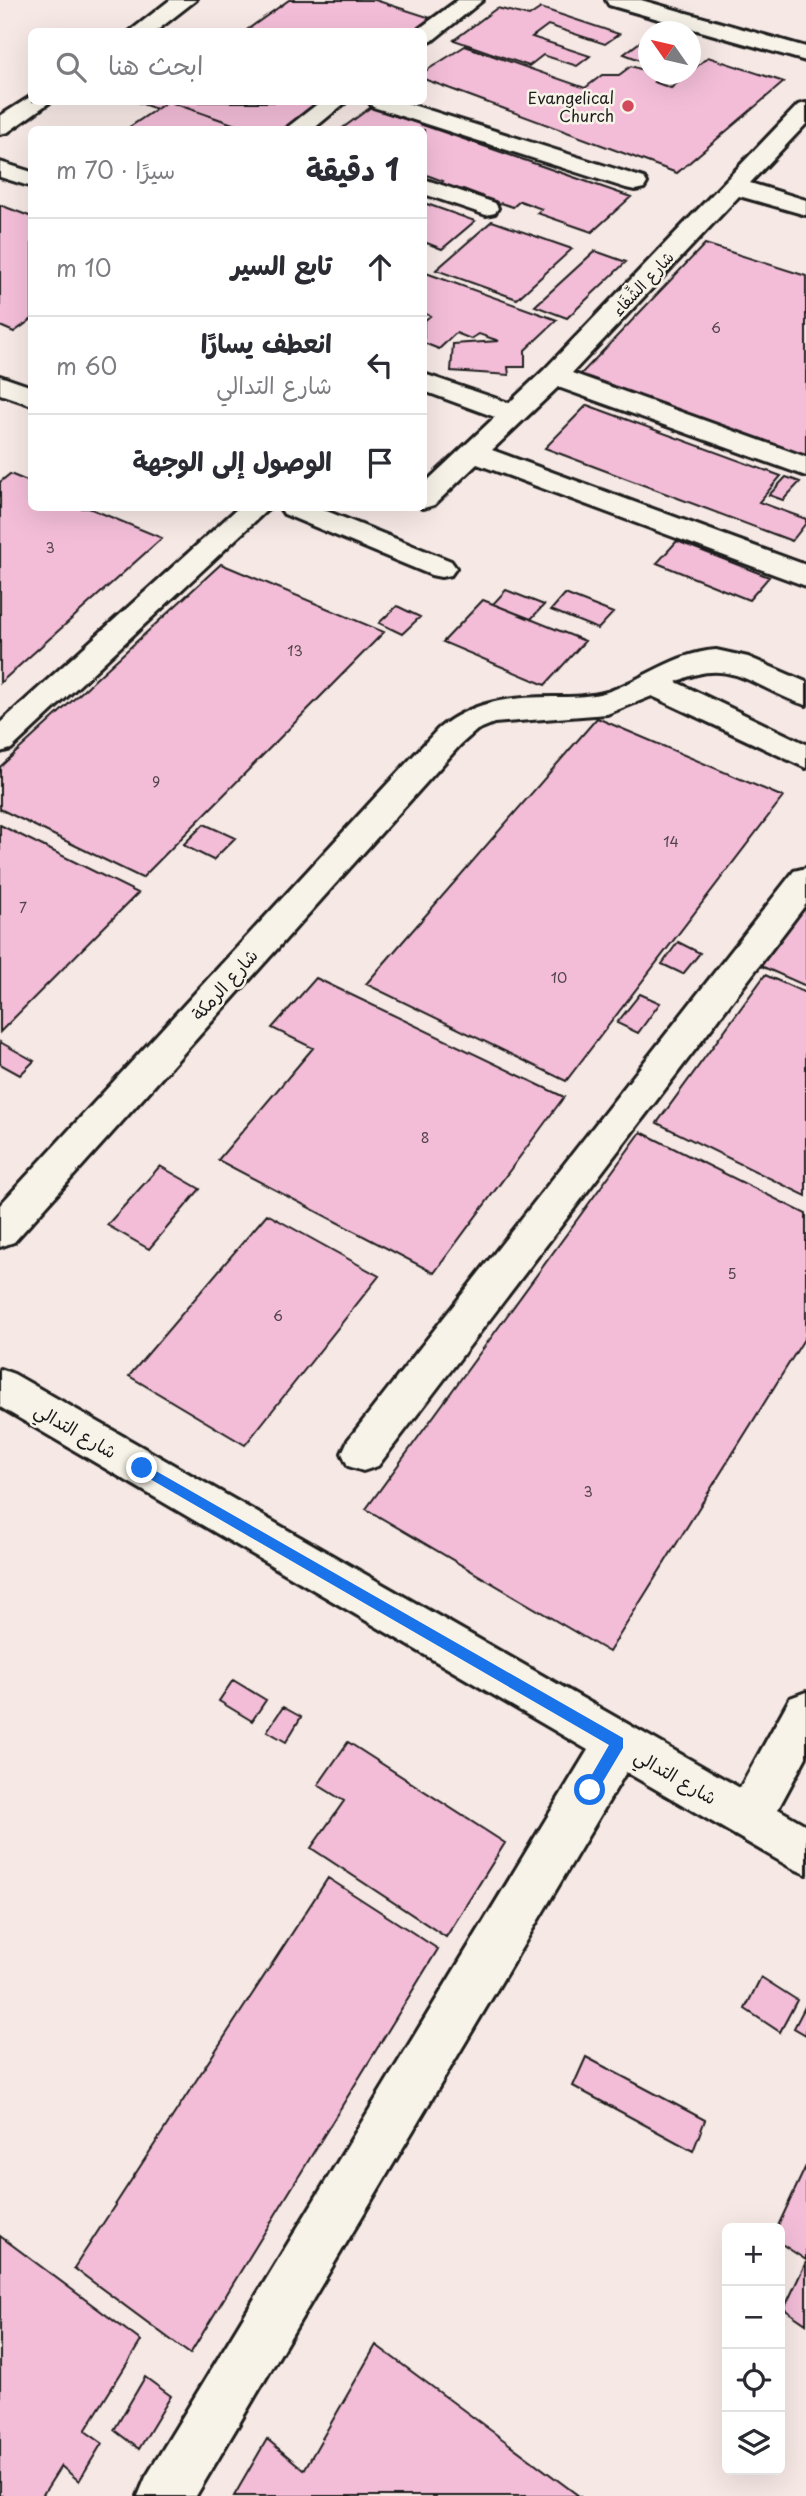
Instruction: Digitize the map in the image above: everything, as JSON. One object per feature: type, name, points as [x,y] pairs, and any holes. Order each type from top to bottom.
[{"type":"street","points":[[145,28],[185,0]]},
{"type":"street","points":[[617,0],[806,54]]},
{"type":"street","points":[[430,4],[464,6]]},
{"type":"street","points":[[432,47],[464,6]]},
{"type":"street","points":[[0,127],[33,105]]},
{"type":"street","points":[[308,126],[355,110],[416,126]]},
{"type":"street","name":"شارع الشِّفَاء","points":[[427,496],[554,376],[806,110]]},
{"type":"street","points":[[427,129],[635,183]]},
{"type":"street","points":[[777,140],[806,149]]},
{"type":"street","points":[[0,169],[28,179]]},
{"type":"street","points":[[733,186],[806,208]]},
{"type":"street","points":[[427,187],[486,208]]},
{"type":"street","points":[[554,376],[806,467]]},
{"type":"street","points":[[427,383],[514,414]]},
{"type":"street","points":[[1,385],[28,395]]},
{"type":"street","points":[[474,453],[803,570]]},
{"type":"street","points":[[0,741],[252,511]]},
{"type":"street","points":[[327,511],[403,518],[441,568]]},
{"type":"street","name":"شارع الرمكة","points":[[0,1231],[449,737],[469,720],[511,706],[582,707],[632,695],[691,663],[716,660],[728,662],[806,694]]},
{"type":"street","points":[[653,684],[806,757]]},
{"type":"street","points":[[363,1453],[806,880]]},
{"type":"street","name":"شارع التدالي","points":[[0,1387],[806,1852]]},
{"type":"street","points":[[748,1818],[806,1713]]},
{"type":"street","points":[[165,2496],[618,1743]]},
{"type":"building","points":[[289,0],[375,0],[434,19],[422,28],[250,28]]},
{"type":"building","points":[[497,8],[529,16],[541,8],[619,34],[605,44],[548,25],[532,37],[590,56],[577,66],[543,55],[529,66],[454,40]]},
{"type":"building","points":[[638,44],[638,59],[624,54]]},
{"type":"building","name":"Evangelical Church","points":[[465,46],[585,88],[602,75],[619,75],[631,66],[638,68],[638,84],[660,84],[671,88],[676,84],[701,84],[701,63],[708,57],[784,82],[677,173],[427,80],[427,70]]},
{"type":"building","points":[[145,105],[162,105],[156,109]]},
{"type":"building","points":[[162,105],[179,105],[239,126],[131,126]]},
{"type":"building","points":[[179,105],[319,105],[290,126],[239,126]]},
{"type":"building","points":[[371,107],[426,126],[345,126]]},
{"type":"building","points":[[427,126],[631,197],[592,232],[537,213],[542,209],[520,201],[513,207],[501,203],[496,207],[477,200],[482,196],[463,189],[457,195],[436,187],[443,181],[427,175]]},
{"type":"building","points":[[427,204],[475,221],[442,249],[427,243]]},
{"type":"building","points":[[0,205],[28,216],[28,322],[14,332],[0,326]]},
{"type":"building","points":[[492,221],[572,249],[517,299],[436,270]]},
{"type":"building","points":[[705,244],[806,276],[806,456],[578,377]]},
{"type":"building","points":[[595,251],[626,262],[567,318],[535,306]]},
{"type":"building","points":[[427,273],[557,320],[525,350],[525,367],[508,367],[509,375],[451,371],[453,344],[499,341],[479,334],[471,339],[456,333],[439,349],[427,344],[427,318],[430,316],[427,314]]},
{"type":"building","points":[[587,405],[781,476],[759,502],[806,519],[806,523],[792,541],[545,448]]},
{"type":"building","points":[[10,474],[28,481],[28,511],[96,511],[162,538],[0,683],[0,482]]},
{"type":"building","points":[[786,477],[800,482],[783,500],[769,495]]},
{"type":"building","points":[[677,541],[769,577],[749,600],[657,563]]},
{"type":"building","points":[[221,564],[384,632],[142,878],[0,809],[0,767]]},
{"type":"building","points":[[506,590],[544,605],[531,619],[493,604]]},
{"type":"building","points":[[565,594],[613,613],[598,629],[551,610]]},
{"type":"building","points":[[483,600],[585,641],[545,685],[443,642]]},
{"type":"building","points":[[397,606],[420,617],[402,634],[379,623]]},
{"type":"building","points":[[597,718],[783,797],[566,1081],[366,984]]},
{"type":"building","points":[[204,824],[235,838],[213,860],[183,845]]},
{"type":"building","points":[[0,825],[138,893],[0,1032]]},
{"type":"building","points":[[806,904],[806,986],[761,966]]},
{"type":"building","points":[[678,942],[700,953],[683,974],[662,964]]},
{"type":"building","points":[[765,975],[806,993],[806,1196],[657,1123]]},
{"type":"building","points":[[316,978],[564,1097],[434,1273],[218,1160],[313,1048],[272,1028]]},
{"type":"building","points":[[640,994],[660,1003],[638,1033],[617,1023]]},
{"type":"building","points":[[0,1042],[34,1061],[20,1075],[0,1064]]},
{"type":"building","points":[[641,1132],[806,1214],[806,1336],[609,1652],[366,1509]]},
{"type":"building","points":[[160,1166],[200,1189],[149,1249],[107,1225]]},
{"type":"building","points":[[267,1214],[379,1276],[245,1445],[129,1376]]},
{"type":"building","points":[[233,1680],[266,1700],[252,1721],[219,1701]]},
{"type":"building","points":[[283,1707],[301,1717],[286,1742],[267,1731]]},
{"type":"building","points":[[348,1742],[505,1843],[446,1937],[311,1848],[344,1801],[318,1785]]},
{"type":"building","points":[[328,1878],[438,1949],[190,2354],[74,2268]]},
{"type":"building","points":[[761,1977],[797,2000],[780,2032],[745,2009]]},
{"type":"building","points":[[806,2005],[806,2035],[794,2028]]},
{"type":"building","points":[[586,2057],[705,2120],[693,2151],[573,2086]]},
{"type":"building","points":[[806,2166],[806,2260],[785,2246],[785,2223],[779,2223]]},
{"type":"building","points":[[0,2236],[141,2341],[85,2431],[102,2443],[79,2481],[61,2466],[42,2496],[0,2496]]},
{"type":"building","points":[[806,2262],[806,2324],[785,2310]]},
{"type":"building","points":[[376,2345],[579,2496],[234,2496],[267,2439],[304,2470]]},
{"type":"building","points":[[145,2377],[171,2396],[139,2449],[114,2430]]},
{"type":"place","name":"Evangelical Church","points":[[628,106]]},
{"type":"route","points":[[142,1468],[618,1743],[590,1790]]}]
